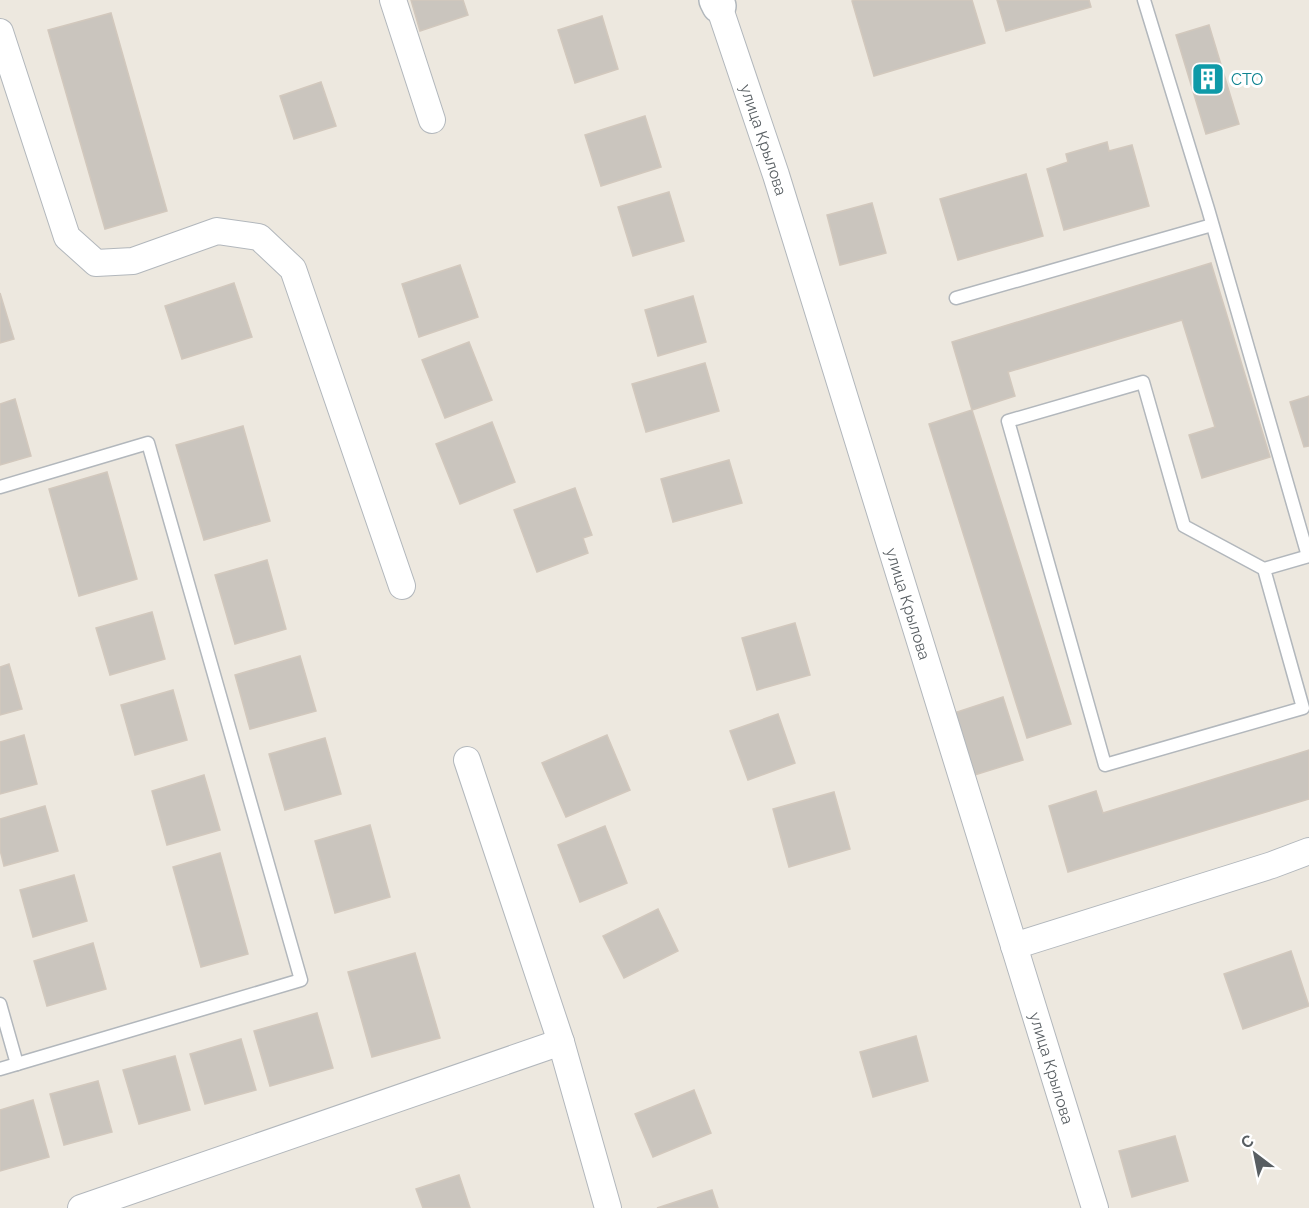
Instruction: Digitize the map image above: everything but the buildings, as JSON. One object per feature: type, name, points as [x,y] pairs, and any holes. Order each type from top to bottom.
[{"type":"street","points":[[393,0],[432,120]]},
{"type":"street","name":"улица Крылова","points":[[721,3],[1095,1208]]},
{"type":"street","points":[[0,32],[67,237],[96,262],[134,261],[217,231],[260,237],[293,269],[402,586]]},
{"type":"street","points":[[466,760],[561,1042],[608,1208]]},
{"type":"street","points":[[1014,946],[1272,865],[1309,850]]},
{"type":"street","points":[[81,1208],[561,1042]]},
{"type":"lane","points":[[1144,0],[1309,556],[1264,569],[1184,526],[1143,382],[1008,421],[1105,765],[1303,708],[1264,569]]},
{"type":"lane","points":[[956,298],[1212,225]]},
{"type":"lane","points":[[0,487],[148,442],[301,980],[0,1069]]},
{"type":"lane","points":[[0,1004],[17,1064]]},
{"type":"place","name":"СТО","points":[[1208,79]]}]
